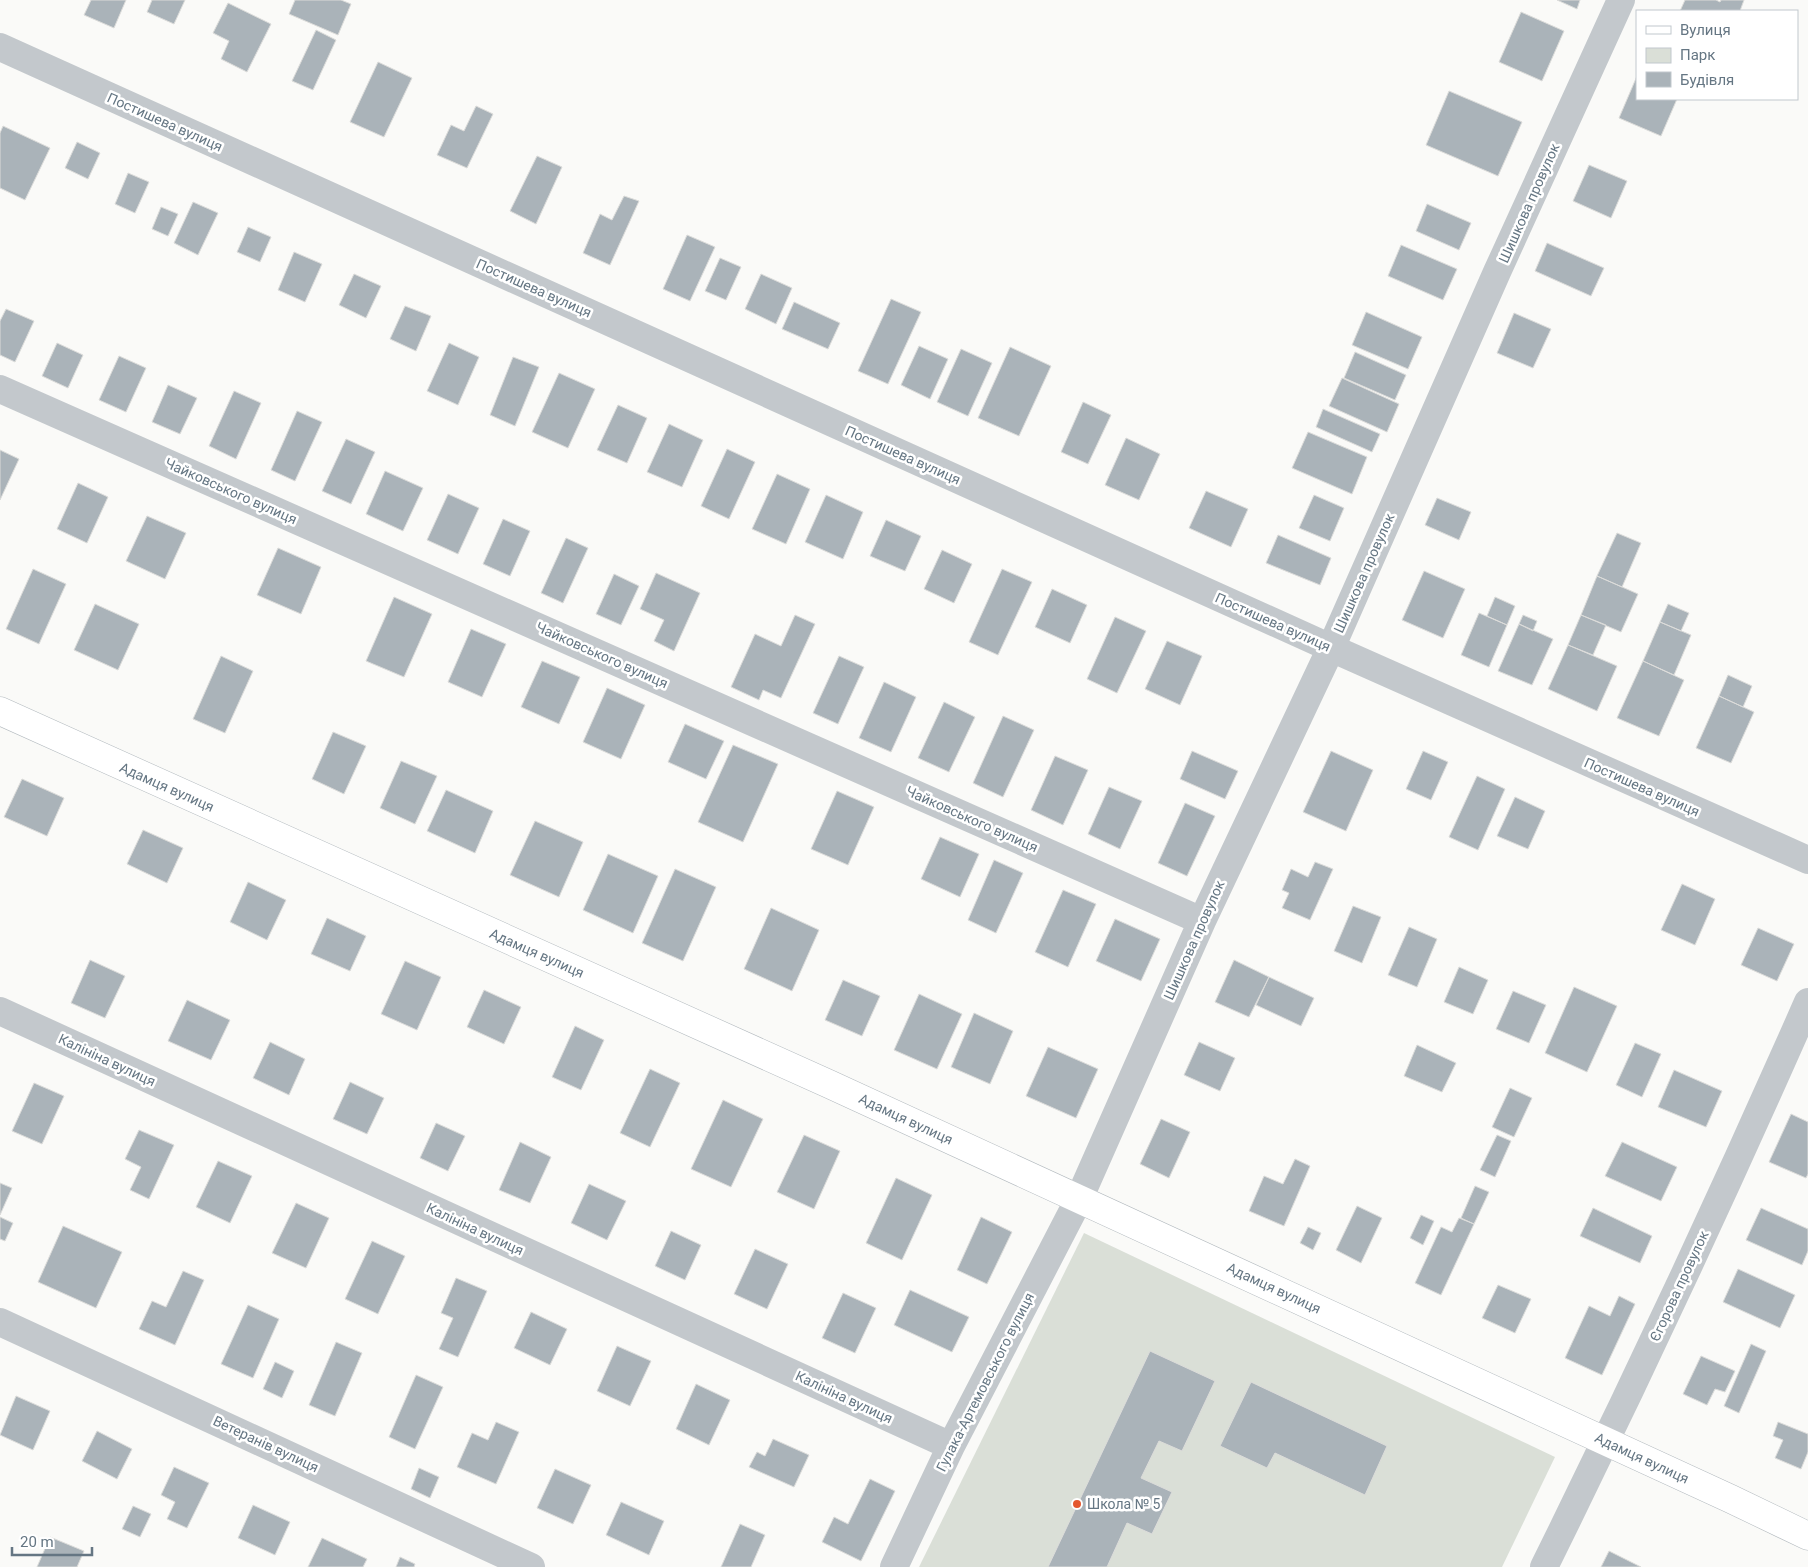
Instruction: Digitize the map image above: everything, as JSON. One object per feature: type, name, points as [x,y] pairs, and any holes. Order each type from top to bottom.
[{"type":"street","name":"Шишкова провулок","points":[[1079,1198],[1202,921],[1331,648],[1497,272],[1621,0]]},
{"type":"street","name":"Постишева вулиця","points":[[0,47],[1331,648],[1808,860]]},
{"type":"street","name":"Чайковського вулиця","points":[[0,389],[1202,921]]},
{"type":"street","name":"Адамця вулиця","points":[[0,711],[1079,1198],[1808,1536]]},
{"type":"street","name":"Єгорова провулок","points":[[1544,1567],[1736,1167],[1808,1002]]},
{"type":"street","name":"Калініна вулиця","points":[[0,1011],[951,1446]]},
{"type":"street","name":"Гулака-Артемовського вулиця","points":[[894,1567],[951,1446],[1079,1198]]},
{"type":"street","name":"Ветеранів вулиця","points":[[0,1322],[531,1567]]},
{"type":"green space","points":[[1084,1233],[1555,1457],[1502,1567],[919,1567]]},
{"type":"building","points":[[91,0],[126,0],[114,28],[84,15]]},
{"type":"building","points":[[152,0],[185,0],[174,24],[147,12]]},
{"type":"building","points":[[295,0],[341,0],[351,4],[338,35],[289,14]]},
{"type":"building","points":[[1557,0],[1580,0],[1577,9]]},
{"type":"building","points":[[1685,0],[1716,0],[1720,2],[1721,0],[1744,0],[1740,10],[1680,10]]},
{"type":"building","points":[[228,3],[271,24],[247,72],[221,59],[229,41],[213,33]]},
{"type":"building","points":[[1521,12],[1564,31],[1542,81],[1499,62]]},
{"type":"building","points":[[316,30],[336,40],[313,90],[292,81]]},
{"type":"building","points":[[378,62],[412,78],[384,137],[350,122]]},
{"type":"building","points":[[1636,78],[1636,100],[1677,100],[1661,136],[1619,118]]},
{"type":"building","points":[[1449,91],[1522,122],[1498,176],[1426,145]]},
{"type":"building","points":[[476,106],[493,114],[467,168],[437,155],[451,125],[464,131]]},
{"type":"building","points":[[3,126],[50,148],[25,200],[0,188],[0,133]]},
{"type":"building","points":[[77,142],[100,153],[88,179],[65,168]]},
{"type":"building","points":[[537,156],[562,167],[536,224],[510,211]]},
{"type":"building","points":[[1589,165],[1627,181],[1611,218],[1573,201]]},
{"type":"building","points":[[128,173],[149,182],[135,213],[115,204]]},
{"type":"building","points":[[624,196],[639,201],[610,265],[583,253],[600,214],[612,220]]},
{"type":"building","points":[[193,202],[218,213],[198,255],[174,243]]},
{"type":"building","points":[[1427,204],[1471,223],[1459,250],[1416,231]]},
{"type":"building","points":[[161,207],[178,214],[168,236],[152,229]]},
{"type":"building","points":[[248,227],[271,237],[260,262],[237,252]]},
{"type":"building","points":[[687,235],[715,247],[690,301],[663,289]]},
{"type":"building","points":[[1547,243],[1604,268],[1591,296],[1535,271]]},
{"type":"building","points":[[1401,245],[1457,269],[1443,300],[1388,276]]},
{"type":"building","points":[[294,252],[322,264],[305,302],[278,290]]},
{"type":"building","points":[[720,258],[741,267],[726,300],[705,291]]},
{"type":"building","points":[[354,274],[381,286],[366,318],[339,305]]},
{"type":"building","points":[[761,274],[792,288],[776,324],[745,309]]},
{"type":"building","points":[[891,299],[921,312],[888,384],[858,371]]},
{"type":"building","points":[[794,302],[840,323],[828,349],[782,329]]},
{"type":"building","points":[[405,306],[431,316],[416,351],[390,339]]},
{"type":"building","points":[[6,309],[34,321],[15,362],[0,355],[0,321]]},
{"type":"building","points":[[1366,312],[1422,337],[1408,369],[1352,345]]},
{"type":"building","points":[[1514,313],[1551,329],[1533,368],[1497,353]]},
{"type":"building","points":[[57,343],[83,355],[68,388],[42,376]]},
{"type":"building","points":[[449,343],[479,357],[458,405],[427,391]]},
{"type":"building","points":[[919,346],[948,359],[930,399],[901,385]]},
{"type":"building","points":[[1010,347],[1051,366],[1019,436],[978,418]]},
{"type":"building","points":[[961,349],[992,363],[968,416],[937,402]]},
{"type":"building","points":[[1355,352],[1406,375],[1395,400],[1344,378]]},
{"type":"building","points":[[119,356],[146,368],[126,412],[99,400]]},
{"type":"building","points":[[513,357],[539,367],[515,426],[490,415]]},
{"type":"building","points":[[559,373],[595,389],[568,448],[532,432]]},
{"type":"building","points":[[1342,378],[1399,404],[1387,432],[1329,406]]},
{"type":"building","points":[[168,385],[197,398],[180,434],[152,422]]},
{"type":"building","points":[[234,391],[261,403],[236,459],[209,446]]},
{"type":"building","points":[[1083,402],[1111,415],[1088,464],[1061,452]]},
{"type":"building","points":[[618,405],[647,418],[627,463],[597,450]]},
{"type":"building","points":[[1323,409],[1380,434],[1372,452],[1316,427]]},
{"type":"building","points":[[297,411],[322,422],[295,481],[271,470]]},
{"type":"building","points":[[669,424],[703,440],[682,487],[647,472]]},
{"type":"building","points":[[1308,432],[1367,457],[1352,494],[1292,468]]},
{"type":"building","points":[[1126,438],[1160,454],[1139,500],[1105,485]]},
{"type":"building","points":[[346,439],[375,452],[351,504],[322,491]]},
{"type":"building","points":[[727,449],[755,462],[729,519],[701,506]]},
{"type":"building","points":[[0,450],[19,459],[0,500]]},
{"type":"building","points":[[385,471],[423,488],[403,531],[366,514]]},
{"type":"building","points":[[777,474],[810,489],[786,544],[752,529]]},
{"type":"building","points":[[78,483],[108,497],[87,543],[57,529]]},
{"type":"building","points":[[1206,491],[1248,509],[1231,547],[1189,528]]},
{"type":"building","points":[[448,494],[479,508],[458,554],[427,540]]},
{"type":"building","points":[[826,495],[863,512],[843,559],[805,542]]},
{"type":"building","points":[[1314,495],[1344,508],[1330,541],[1299,528]]},
{"type":"building","points":[[1437,498],[1471,512],[1459,540],[1425,525]]},
{"type":"building","points":[[147,516],[186,533],[165,579],[126,561]]},
{"type":"building","points":[[503,519],[530,531],[510,576],[483,564]]},
{"type":"building","points":[[886,520],[921,536],[905,571],[870,556]]},
{"type":"building","points":[[1617,533],[1641,543],[1622,587],[1597,576]]},
{"type":"building","points":[[1278,535],[1331,558],[1320,585],[1266,563]]},
{"type":"building","points":[[566,538],[588,548],[563,603],[541,593]]},
{"type":"building","points":[[278,548],[321,567],[301,614],[257,595]]},
{"type":"building","points":[[942,550],[972,564],[954,603],[924,589]]},
{"type":"building","points":[[33,569],[66,584],[39,644],[6,629]]},
{"type":"building","points":[[1002,569],[1032,582],[998,655],[969,642]]},
{"type":"building","points":[[1424,571],[1465,589],[1443,638],[1402,620]]},
{"type":"building","points":[[656,573],[700,593],[674,651],[654,641],[664,620],[640,609]]},
{"type":"building","points":[[614,574],[639,586],[621,625],[596,614]]},
{"type":"building","points":[[1597,576],[1638,594],[1621,632],[1581,615]]},
{"type":"building","points":[[1052,589],[1087,605],[1070,643],[1035,627]]},
{"type":"building","points":[[394,597],[432,614],[404,677],[366,661]]},
{"type":"building","points":[[1495,597],[1515,606],[1507,625],[1487,616]]},
{"type":"building","points":[[95,604],[139,624],[118,670],[74,650]]},
{"type":"building","points":[[1668,604],[1689,613],[1681,631],[1660,622]]},
{"type":"building","points":[[1479,613],[1507,625],[1489,667],[1461,655]]},
{"type":"building","points":[[795,615],[815,624],[781,698],[763,690],[759,700],[731,687],[755,634],[781,646]]},
{"type":"building","points":[[1523,615],[1537,621],[1533,631],[1519,624]]},
{"type":"building","points":[[1581,615],[1606,625],[1593,655],[1568,645]]},
{"type":"building","points":[[1115,617],[1146,631],[1117,693],[1087,679]]},
{"type":"building","points":[[1660,622],[1691,635],[1674,675],[1643,661]]},
{"type":"building","points":[[1519,624],[1553,639],[1532,685],[1498,671]]},
{"type":"building","points":[[471,629],[506,644],[482,697],[448,682]]},
{"type":"building","points":[[1167,641],[1202,656],[1180,705],[1145,689]]},
{"type":"building","points":[[1568,645],[1617,666],[1597,711],[1548,689]]},
{"type":"building","points":[[221,656],[253,671],[225,733],[193,719]]},
{"type":"building","points":[[839,656],[864,667],[838,724],[813,713]]},
{"type":"building","points":[[542,661],[580,677],[559,724],[521,707]]},
{"type":"building","points":[[1643,661],[1684,680],[1659,736],[1617,718]]},
{"type":"building","points":[[1728,675],[1752,686],[1743,707],[1719,696]]},
{"type":"building","points":[[884,682],[916,697],[891,752],[859,738]]},
{"type":"building","points":[[607,688],[645,705],[621,759],[583,742]]},
{"type":"building","points":[[1719,696],[1754,712],[1731,763],[1696,748]]},
{"type":"building","points":[[944,702],[975,717],[949,772],[918,758]]},
{"type":"building","points":[[1003,716],[1034,730],[1003,797],[973,783]]},
{"type":"building","points":[[685,724],[724,741],[706,779],[668,762]]},
{"type":"building","points":[[333,732],[366,746],[344,794],[312,779]]},
{"type":"building","points":[[733,745],[778,764],[743,842],[698,822]]},
{"type":"building","points":[[1192,751],[1238,771],[1225,799],[1180,779]]},
{"type":"building","points":[[1331,751],[1373,770],[1346,831],[1303,812]]},
{"type":"building","points":[[1423,751],[1448,762],[1431,800],[1406,789]]},
{"type":"building","points":[[1055,756],[1088,770],[1063,825],[1031,810]]},
{"type":"building","points":[[401,761],[437,776],[415,824],[380,808]]},
{"type":"building","points":[[1477,776],[1505,789],[1478,850],[1449,837]]},
{"type":"building","points":[[22,779],[64,798],[47,836],[4,817]]},
{"type":"building","points":[[1109,787],[1142,801],[1120,849],[1088,834]]},
{"type":"building","points":[[446,790],[493,811],[475,853],[427,831]]},
{"type":"building","points":[[837,791],[874,807],[848,865],[811,849]]},
{"type":"building","points":[[1515,797],[1545,811],[1528,849],[1497,836]]},
{"type":"building","points":[[1185,803],[1215,816],[1187,876],[1158,863]]},
{"type":"building","points":[[535,821],[583,842],[559,897],[510,875]]},
{"type":"building","points":[[143,830],[183,848],[167,883],[127,864]]},
{"type":"building","points":[[940,837],[979,854],[960,897],[921,879]]},
{"type":"building","points":[[608,854],[658,876],[633,933],[583,910]]},
{"type":"building","points":[[994,860],[1023,873],[996,933],[968,920]]},
{"type":"building","points":[[1315,862],[1333,869],[1310,920],[1282,908],[1289,893],[1282,890],[1291,869],[1308,877]]},
{"type":"building","points":[[675,869],[716,887],[683,961],[642,943]]},
{"type":"building","points":[[248,882],[286,900],[267,940],[230,922]]},
{"type":"building","points":[[1682,884],[1715,899],[1695,945],[1661,930]]},
{"type":"building","points":[[1063,890],[1096,904],[1068,967],[1035,952]]},
{"type":"building","points":[[1353,906],[1381,917],[1362,963],[1334,951]]},
{"type":"building","points":[[771,908],[819,930],[792,991],[744,969]]},
{"type":"building","points":[[327,918],[366,936],[350,971],[311,954]]},
{"type":"building","points":[[1115,919],[1160,939],[1141,981],[1096,961]]},
{"type":"building","points":[[1409,927],[1437,939],[1417,987],[1388,975]]},
{"type":"building","points":[[1758,928],[1794,944],[1777,981],[1741,965]]},
{"type":"building","points":[[90,960],[125,976],[105,1018],[71,1003]]},
{"type":"building","points":[[1234,960],[1269,977],[1249,1017],[1215,1002]]},
{"type":"building","points":[[405,961],[441,977],[417,1030],[381,1014]]},
{"type":"building","points":[[1459,967],[1488,980],[1473,1014],[1444,1002]]},
{"type":"building","points":[[1269,977],[1314,998],[1301,1026],[1256,1005]]},
{"type":"building","points":[[843,980],[880,996],[862,1036],[825,1020]]},
{"type":"building","points":[[1574,987],[1617,1006],[1587,1072],[1545,1053]]},
{"type":"building","points":[[484,990],[521,1007],[504,1044],[467,1027]]},
{"type":"building","points":[[1513,991],[1546,1005],[1529,1043],[1496,1029]]},
{"type":"building","points":[[919,994],[962,1014],[937,1069],[894,1050]]},
{"type":"building","points":[[187,1000],[230,1020],[211,1060],[168,1041]]},
{"type":"building","points":[[974,1013],[1013,1031],[990,1084],[951,1067]]},
{"type":"building","points":[[575,1026],[604,1040],[581,1090],[552,1077]]},
{"type":"building","points":[[270,1042],[305,1059],[289,1095],[253,1078]]},
{"type":"building","points":[[1199,1042],[1235,1058],[1220,1091],[1184,1075]]},
{"type":"building","points":[[1635,1043],[1661,1054],[1642,1097],[1616,1085]]},
{"type":"building","points":[[1417,1045],[1456,1063],[1442,1092],[1404,1076]]},
{"type":"building","points":[[1048,1047],[1098,1069],[1076,1118],[1026,1096]]},
{"type":"building","points":[[650,1069],[680,1083],[650,1147],[620,1133]]},
{"type":"building","points":[[1674,1070],[1722,1091],[1706,1127],[1658,1107]]},
{"type":"building","points":[[350,1082],[384,1098],[367,1134],[333,1119]]},
{"type":"building","points":[[34,1083],[64,1096],[42,1144],[12,1131]]},
{"type":"building","points":[[1510,1088],[1532,1098],[1514,1137],[1492,1127]]},
{"type":"building","points":[[723,1100],[763,1119],[731,1187],[691,1169]]},
{"type":"building","points":[[1791,1114],[1808,1122],[1808,1174],[1806,1178],[1769,1162]]},
{"type":"building","points":[[1161,1119],[1190,1132],[1169,1178],[1140,1164]]},
{"type":"building","points":[[436,1123],[465,1136],[448,1171],[420,1158]]},
{"type":"building","points":[[139,1130],[174,1145],[149,1199],[130,1190],[141,1167],[125,1159]]},
{"type":"building","points":[[804,1135],[840,1151],[814,1209],[777,1192]]},
{"type":"building","points":[[1497,1135],[1511,1141],[1495,1177],[1480,1170]]},
{"type":"building","points":[[520,1142],[551,1157],[530,1203],[499,1190]]},
{"type":"building","points":[[1622,1142],[1677,1167],[1661,1201],[1605,1176]]},
{"type":"building","points":[[1295,1159],[1310,1166],[1284,1226],[1249,1211],[1264,1176],[1283,1184]]},
{"type":"building","points":[[218,1161],[252,1176],[230,1223],[196,1207]]},
{"type":"building","points":[[896,1178],[932,1195],[902,1260],[866,1243]]},
{"type":"building","points":[[0,1183],[12,1188],[0,1215]]},
{"type":"building","points":[[589,1184],[626,1201],[607,1240],[571,1223]]},
{"type":"building","points":[[1475,1186],[1489,1192],[1474,1224],[1461,1218]]},
{"type":"building","points":[[296,1203],[329,1218],[306,1268],[272,1253]]},
{"type":"building","points":[[1357,1206],[1382,1218],[1361,1263],[1336,1250]]},
{"type":"building","points":[[1593,1208],[1652,1236],[1640,1263],[1580,1236]]},
{"type":"building","points":[[1761,1208],[1808,1229],[1808,1251],[1802,1265],[1746,1240]]},
{"type":"building","points":[[1421,1215],[1434,1221],[1423,1245],[1410,1238]]},
{"type":"building","points":[[0,1217],[13,1223],[5,1241],[0,1239]]},
{"type":"building","points":[[981,1217],[1012,1232],[987,1284],[957,1270]]},
{"type":"building","points":[[1459,1218],[1474,1224],[1441,1295],[1415,1283],[1441,1227],[1452,1232]]},
{"type":"building","points":[[63,1226],[122,1252],[96,1308],[38,1282]]},
{"type":"building","points":[[1308,1227],[1321,1233],[1313,1250],[1300,1243]]},
{"type":"building","points":[[671,1231],[701,1245],[685,1280],[655,1266]]},
{"type":"building","points":[[372,1241],[405,1256],[378,1314],[345,1299]]},
{"type":"building","points":[[755,1249],[788,1264],[767,1309],[734,1294]]},
{"type":"building","points":[[1738,1269],[1795,1295],[1780,1328],[1723,1302]]},
{"type":"building","points":[[183,1271],[204,1280],[175,1345],[139,1329],[152,1301],[166,1307]]},
{"type":"building","points":[[456,1278],[487,1291],[458,1357],[439,1349],[453,1318],[441,1313]]},
{"type":"building","points":[[1498,1285],[1531,1299],[1515,1333],[1482,1318]]},
{"type":"building","points":[[910,1290],[969,1317],[952,1352],[894,1325]]},
{"type":"building","points":[[843,1293],[876,1308],[855,1353],[822,1338]]},
{"type":"building","points":[[1619,1296],[1635,1304],[1602,1375],[1565,1358],[1589,1306],[1610,1316]]},
{"type":"building","points":[[248,1305],[279,1319],[253,1378],[221,1364]]},
{"type":"building","points":[[531,1312],[567,1329],[550,1365],[514,1348]]},
{"type":"building","points":[[336,1342],[362,1353],[335,1416],[309,1405]]},
{"type":"building","points":[[1751,1344],[1766,1351],[1739,1413],[1724,1406]]},
{"type":"building","points":[[617,1346],[651,1361],[630,1406],[597,1391]]},
{"type":"building","points":[[1150,1351],[1215,1381],[1182,1451],[1159,1441],[1141,1478],[1172,1492],[1152,1534],[1127,1523],[1107,1567],[1048,1567]]},
{"type":"building","points":[[1701,1356],[1735,1371],[1725,1392],[1715,1389],[1707,1405],[1683,1394]]},
{"type":"building","points":[[275,1362],[294,1371],[282,1398],[263,1389]]},
{"type":"building","points":[[416,1375],[443,1387],[415,1449],[389,1437]]},
{"type":"building","points":[[1251,1382],[1387,1446],[1365,1495],[1275,1453],[1267,1468],[1220,1446]]},
{"type":"building","points":[[696,1384],[730,1400],[709,1445],[676,1429]]},
{"type":"building","points":[[16,1396],[50,1411],[33,1450],[0,1435]]},
{"type":"building","points":[[496,1422],[519,1432],[496,1484],[457,1467],[472,1433],[488,1440]]},
{"type":"building","points":[[1778,1422],[1808,1434],[1808,1452],[1801,1469],[1775,1458],[1783,1440],[1773,1436]]},
{"type":"building","points":[[97,1431],[132,1449],[117,1479],[82,1461]]},
{"type":"building","points":[[773,1439],[809,1455],[794,1487],[749,1467],[757,1452],[765,1456]]},
{"type":"building","points":[[174,1467],[209,1483],[187,1528],[167,1519],[175,1502],[161,1495]]},
{"type":"building","points":[[419,1468],[439,1477],[430,1498],[411,1489]]},
{"type":"building","points":[[555,1469],[591,1485],[573,1524],[537,1508]]},
{"type":"building","points":[[870,1479],[895,1491],[861,1561],[822,1542],[834,1517],[848,1524]]},
{"type":"building","points":[[621,1502],[664,1521],[649,1555],[606,1535]]},
{"type":"building","points":[[253,1505],[290,1522],[275,1555],[238,1538]]},
{"type":"building","points":[[133,1506],[151,1514],[140,1537],[122,1529]]},
{"type":"building","points":[[740,1524],[765,1535],[751,1567],[721,1567]]},
{"type":"building","points":[[50,1537],[84,1551],[77,1567],[37,1567]]},
{"type":"building","points":[[322,1538],[367,1559],[363,1567],[308,1567]]},
{"type":"building","points":[[1609,1551],[1641,1567],[1601,1567]]},
{"type":"building","points":[[400,1557],[415,1564],[414,1567],[396,1567]]},
{"type":"place","name":"Школа № 5","points":[[1077,1504]]}]
